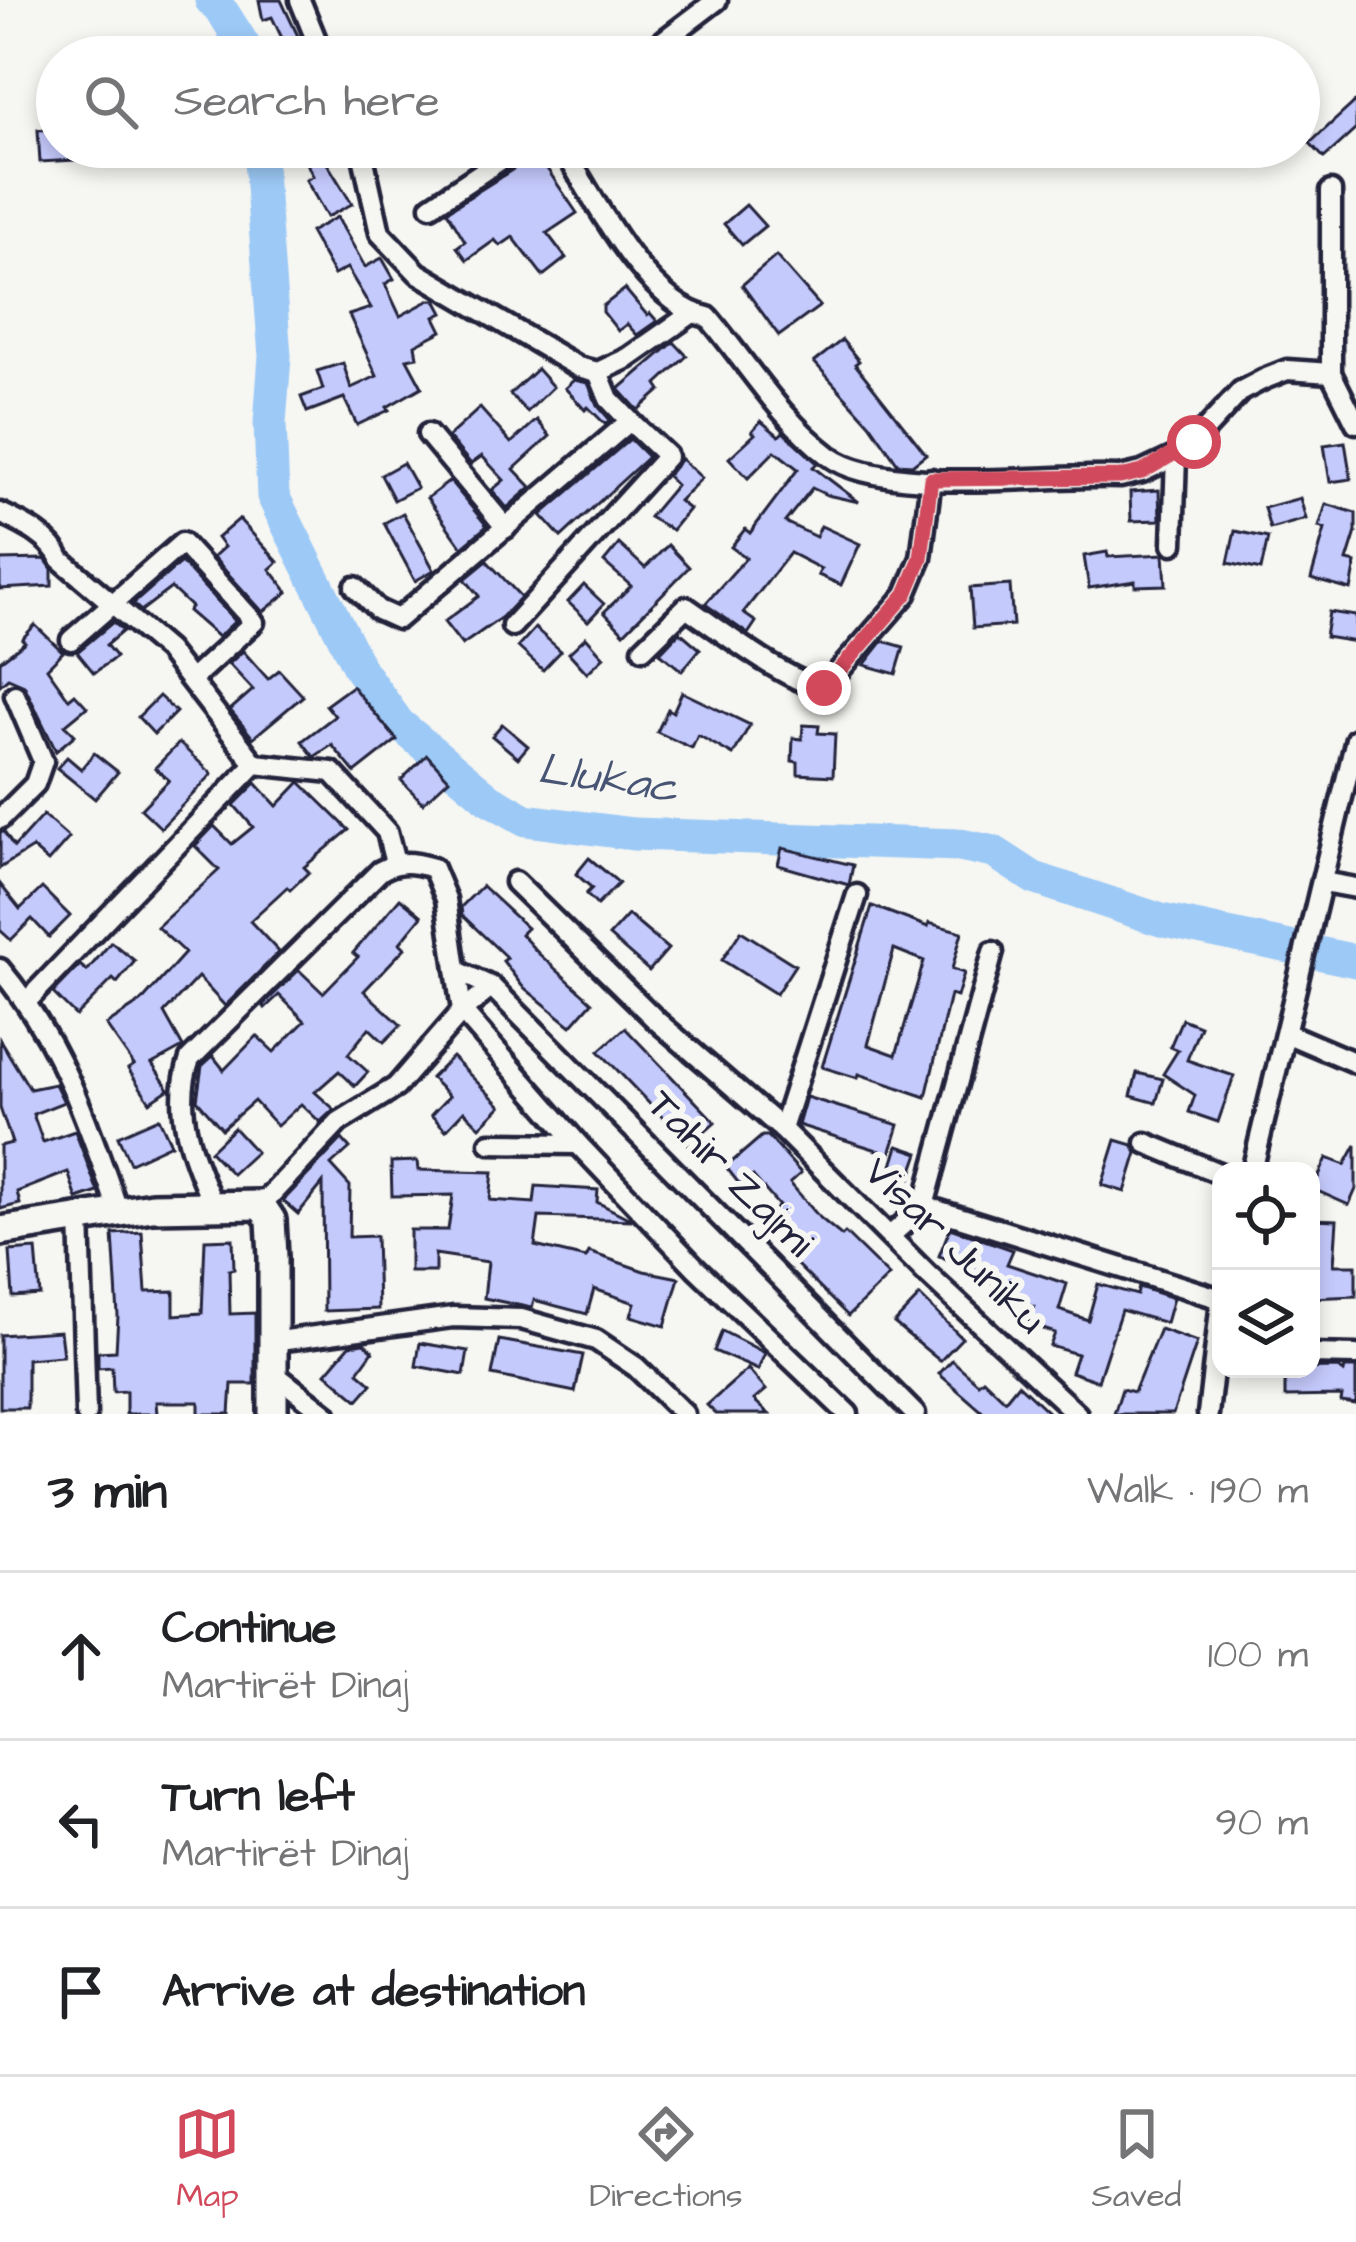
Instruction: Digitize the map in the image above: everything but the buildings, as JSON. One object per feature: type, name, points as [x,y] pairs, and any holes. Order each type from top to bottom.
[{"type":"street","points":[[300,0],[315,36]]},
{"type":"street","points":[[670,36],[717,0]]},
{"type":"street","points":[[366,168],[380,233],[418,273],[578,367],[598,372],[656,341],[691,314]]},
{"type":"street","points":[[431,206],[488,168]]},
{"type":"street","points":[[575,168],[623,244],[673,303],[708,317],[769,397],[830,458],[860,471],[931,479],[1120,477],[1176,456],[1241,391],[1287,370],[1331,374]]},
{"type":"street","points":[[1331,191],[1331,374],[1356,423]]},
{"type":"street","points":[[512,626],[667,456],[609,399],[598,372]]},
{"type":"street","points":[[355,587],[378,610],[398,619],[630,421]]},
{"type":"street","points":[[428,434],[506,528]]},
{"type":"street","points":[[1174,544],[1176,456]]},
{"type":"street","points":[[643,649],[686,608],[780,669],[817,689],[824,688],[906,594],[921,558],[931,479]]},
{"type":"street","points":[[0,513],[28,526],[56,548],[61,560],[166,650],[255,764],[332,772],[387,832],[395,863]]},
{"type":"street","points":[[71,640],[182,543],[254,622],[191,680]]},
{"type":"street","points":[[0,819],[35,784],[43,761],[14,695]]},
{"type":"street","points":[[1254,1162],[1322,882],[1348,802],[1356,740]]},
{"type":"street","points":[[27,1001],[255,764]]},
{"type":"street","points":[[213,1204],[194,1162],[182,1105],[182,1082],[190,1060],[380,871],[395,863],[433,868],[446,899],[462,1011]]},
{"type":"street","name":"Visar Juniku","points":[[515,882],[657,1021],[782,1129],[1077,1414]]},
{"type":"street","points":[[1322,882],[1356,888]]},
{"type":"street","points":[[782,1129],[857,896]]},
{"type":"street","points":[[891,1234],[924,1206],[993,952]]},
{"type":"street","points":[[0,970],[27,1001],[82,1101],[118,1210]]},
{"type":"street","name":"Tahir Zajmi","points":[[457,971],[492,987],[915,1414]]},
{"type":"street","points":[[0,1231],[118,1210],[261,1205],[339,1122],[396,1087],[462,1011],[492,987]]},
{"type":"street","name":"Tahir Zajmi","points":[[462,1011],[578,1144],[696,1268],[848,1414]]},
{"type":"street","points":[[1288,1034],[1356,1063]]},
{"type":"street","points":[[490,1143],[578,1144]]},
{"type":"street","points":[[1146,1143],[1212,1170]]},
{"type":"street","points":[[261,1205],[271,1220],[272,1414]]},
{"type":"street","points":[[924,1206],[1212,1297]]},
{"type":"street","points":[[80,1217],[86,1414]]},
{"type":"street","points":[[272,1342],[453,1316],[521,1319],[596,1340],[636,1367],[684,1414]]},
{"type":"street","points":[[1320,1354],[1356,1355]]},
{"type":"street","points":[[272,1372],[326,1414]]},
{"type":"street","points":[[1208,1414],[1214,1378]]},
{"type":"waterway","name":"Llukac","points":[[211,0],[238,36]]},
{"type":"waterway","name":"Llukac","points":[[261,168],[275,356],[270,423],[273,496],[359,668],[399,724],[489,799],[526,820],[633,834],[960,845],[994,852],[1034,878],[1161,920],[1356,961]]},
{"type":"route","points":[[824,688],[906,594],[921,558],[931,479],[1120,477],[1176,456],[1194,442]]}]
